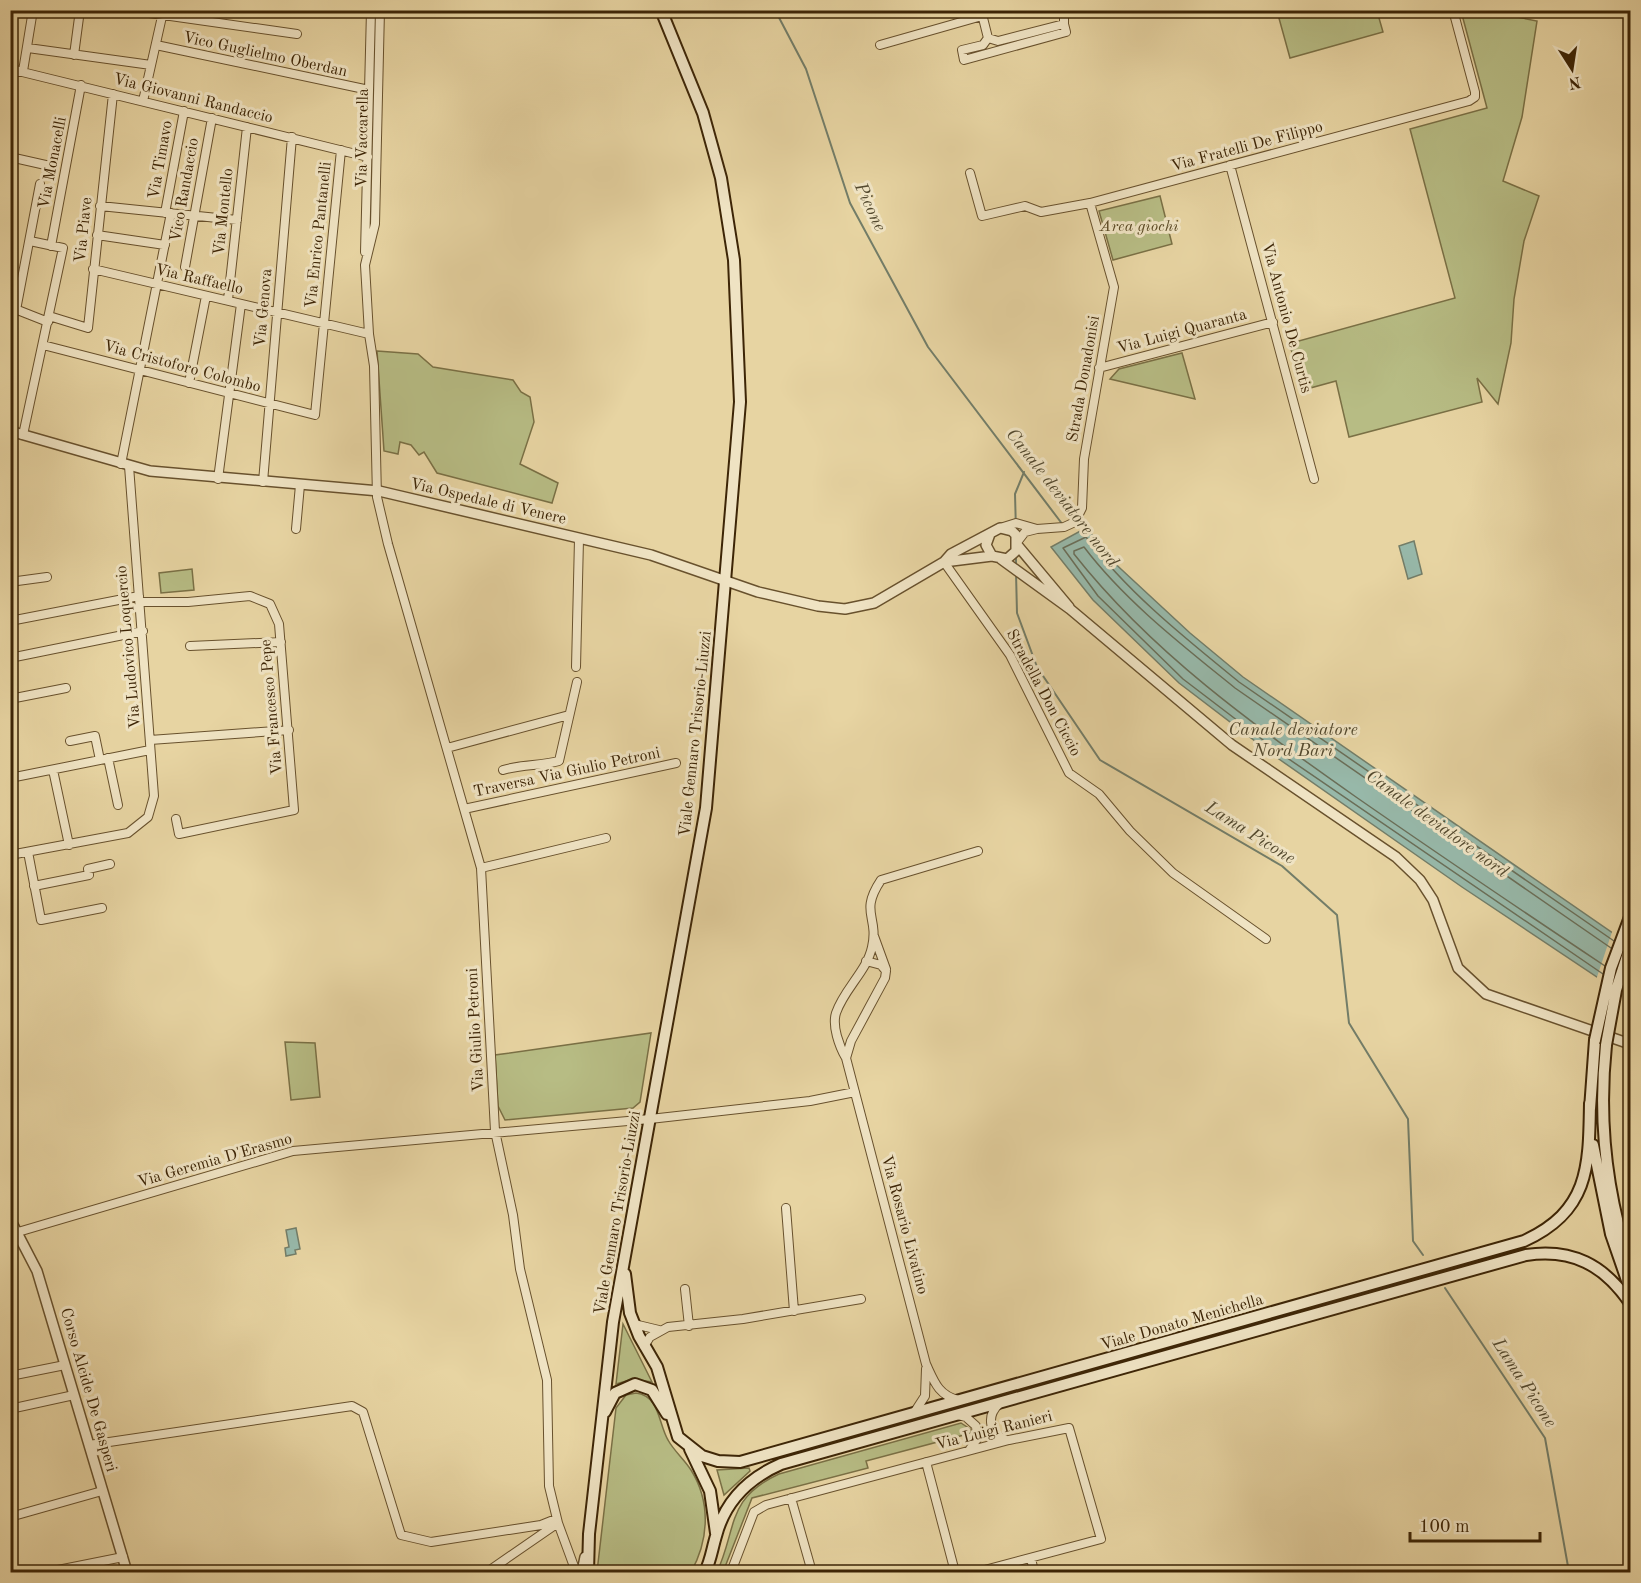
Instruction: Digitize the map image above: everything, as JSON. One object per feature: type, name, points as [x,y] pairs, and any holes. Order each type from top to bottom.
[{"type":"main road","name":"Viale Gennaro Trisorio-Liuzzi","points":[[589,1534],[613,1322],[706,808],[740,402],[733,252],[712,142],[665,13]]},
{"type":"main road","points":[[1630,917],[1611,968],[1602,1040],[1604,1149],[1616,1218],[1630,1265]]},
{"type":"main road","points":[[1630,947],[1602,1040],[1592,1061],[1590,1103],[1593,1145],[1605,1208],[1630,1289]]},
{"type":"main road","name":"Viale Donato Menichella","points":[[689,1448],[718,1461],[740,1462],[1524,1242],[1551,1227],[1564,1215],[1582,1186],[1588,1162],[1590,1103]]},
{"type":"main road","name":"Viale Donato Menichella","points":[[705,1572],[711,1561],[716,1533],[733,1500],[746,1484],[766,1470],[1003,1401],[1526,1255],[1559,1253],[1583,1259],[1607,1275],[1630,1303]]},
{"type":"main road","name":"Viale Donato Menichella","points":[[624,1265],[634,1324],[657,1367],[667,1394],[672,1425],[678,1437],[689,1448],[710,1491],[716,1533]]},
{"type":"main road","points":[[601,1425],[609,1402],[615,1393],[635,1384],[652,1390],[672,1425]]},
{"type":"main road","points":[[588,1572],[589,1534]]},
{"type":"street","points":[[10,89],[27,48],[33,10]]},
{"type":"street","points":[[74,55],[80,10]]},
{"type":"street","points":[[128,10],[163,13],[297,34]]},
{"type":"street","name":"Via Vaccarella","points":[[371,10],[365,265],[369,334],[374,366],[379,491]]},
{"type":"street","name":"Via Vaccarella","points":[[365,265],[375,224],[380,10]]},
{"type":"street","points":[[665,13],[680,10]]},
{"type":"street","points":[[988,38],[983,45],[962,50],[964,60],[1066,32],[1064,10]]},
{"type":"street","name":"Via Fratelli De Filippo","points":[[970,173],[982,216],[1025,206],[1041,212],[1090,203],[1469,101],[1475,97],[1475,92],[1453,10]]},
{"type":"street","points":[[143,101],[163,13]]},
{"type":"street","points":[[880,45],[981,13],[988,38]]},
{"type":"street","points":[[988,38],[998,41],[1064,24]]},
{"type":"street","name":"Vico Guglielmo Oberdan","points":[[156,45],[369,90]]},
{"type":"street","points":[[27,48],[151,65]]},
{"type":"street","name":"Via Giovanni Randaccio","points":[[16,70],[368,157]]},
{"type":"street","name":"Via Monacelli","points":[[51,246],[81,85]]},
{"type":"street","name":"Via Piave","points":[[49,319],[88,328],[113,94]]},
{"type":"street","name":"Via Timavo","points":[[141,370],[165,245],[184,111]]},
{"type":"street","name":"Vico Randaccio","points":[[185,267],[212,118]]},
{"type":"street","name":"Via Montello","points":[[228,300],[247,127]]},
{"type":"street","name":"Via Genova","points":[[263,482],[292,137]]},
{"type":"street","name":"Via Enrico Pantanelli","points":[[315,415],[341,150]]},
{"type":"street","points":[[10,157],[50,166]]},
{"type":"street","name":"Via Antonio De Curtis","points":[[1230,165],[1314,479]]},
{"type":"street","points":[[40,184],[30,241],[13,308],[49,319]]},
{"type":"street","name":"Strada Donadonisi","points":[[1018,544],[1025,532],[1064,527],[1075,522],[1081,513],[1084,459],[1114,287],[1090,203]]},
{"type":"street","points":[[100,206],[237,220]]},
{"type":"street","points":[[97,235],[165,245]]},
{"type":"street","points":[[23,435],[63,248],[30,241]]},
{"type":"street","name":"Via Raffaello","points":[[93,269],[369,334]]},
{"type":"street","points":[[189,383],[206,296]]},
{"type":"street","points":[[218,478],[242,304]]},
{"type":"street","name":"Via Luigi Quaranta","points":[[1099,368],[1273,322]]},
{"type":"street","name":"Via Cristoforo Colombo","points":[[43,345],[315,415]]},
{"type":"street","name":"Via Ludovico Loquercio","points":[[69,845],[128,833],[143,823],[152,810],[154,796],[143,631],[125,465],[141,370]]},
{"type":"street","name":"Via Ospedale di Venere","points":[[10,431],[125,465],[218,478],[379,491],[651,555],[768,594],[818,606],[845,609],[880,600],[944,562],[951,554],[990,534]]},
{"type":"street","points":[[296,529],[300,485]]},
{"type":"street","name":"Via Giulio Petroni","points":[[379,491],[377,497],[388,544],[481,868],[495,1131],[513,1215],[520,1269],[547,1380],[549,1486],[557,1521],[576,1572]]},
{"type":"street","name":"Strada Donadonisi","points":[[1000,528],[1016,523],[1037,529]]},
{"type":"street","points":[[1070,609],[1018,544],[1012,531],[1000,528],[990,534],[987,545],[997,557],[1070,609],[1232,745],[1404,864],[1420,880],[1433,900],[1458,968],[1486,994],[1630,1044]]},
{"type":"street","points":[[10,535],[11,582],[47,577]]},
{"type":"street","points":[[576,667],[579,539]]},
{"type":"street","points":[[997,557],[1012,556],[1018,544]]},
{"type":"street","name":"Via Ospedale di Venere","points":[[944,562],[997,557]]},
{"type":"street","name":"Stradella Don Ciccio","points":[[944,562],[1010,655],[1070,773],[1099,794],[1130,831],[1173,873],[1266,939]]},
{"type":"street","name":"Via Francesco Pepe","points":[[10,621],[140,599],[188,602],[257,597],[270,604],[276,614],[281,642],[294,810],[179,834],[176,819]]},
{"type":"street","points":[[10,658],[143,631]]},
{"type":"street","points":[[190,646],[281,642]]},
{"type":"street","points":[[503,770],[526,763],[537,767],[559,761],[577,682]]},
{"type":"street","points":[[10,699],[66,687]]},
{"type":"street","points":[[447,748],[569,715]]},
{"type":"street","points":[[150,740],[289,730]]},
{"type":"street","points":[[70,741],[95,736],[118,805]]},
{"type":"street","points":[[10,778],[150,750]]},
{"type":"street","name":"Traversa Via Giulio Petroni","points":[[464,809],[676,763]]},
{"type":"street","points":[[10,855],[69,845],[53,770]]},
{"type":"street","points":[[481,868],[606,838]]},
{"type":"street","name":"Via Rosario Livatino","points":[[926,1364],[846,1058],[835,1026],[836,1013],[866,961],[874,936],[869,905],[881,880],[978,851]]},
{"type":"street","points":[[28,852],[41,920],[102,908]]},
{"type":"street","points":[[34,886],[89,875],[88,868],[110,864]]},
{"type":"street","points":[[846,1058],[850,1041],[885,978],[886,971],[874,936]]},
{"type":"street","points":[[866,961],[881,965],[886,971]]},
{"type":"street","points":[[650,1119],[810,1101],[855,1092]]},
{"type":"street","name":"Via Geremia D'Erasmo","points":[[18,1232],[293,1150],[650,1119]]},
{"type":"street","points":[[786,1208],[794,1311]]},
{"type":"street","name":"Corso Alcide De Gasperi","points":[[11,1220],[34,1262],[127,1572]]},
{"type":"street","points":[[685,1289],[689,1326]]},
{"type":"street","points":[[634,1324],[659,1330],[861,1299]]},
{"type":"street","points":[[644,1346],[659,1330]]},
{"type":"street","points":[[926,1364],[940,1392],[946,1397],[959,1400]]},
{"type":"street","points":[[914,1413],[925,1396],[926,1364]]},
{"type":"street","points":[[10,1376],[66,1365]]},
{"type":"street","points":[[10,1409],[74,1395]]},
{"type":"street","points":[[1003,1401],[993,1410],[991,1423],[997,1435],[1009,1440]]},
{"type":"street","points":[[89,1445],[352,1406],[363,1412],[401,1535],[431,1542],[557,1521]]},
{"type":"street","points":[[954,1416],[966,1417],[976,1426],[978,1432],[975,1445],[964,1452]]},
{"type":"street","name":"Via Luigi Ranieri","points":[[731,1572],[754,1512],[777,1501],[1009,1440],[1070,1428],[1101,1539],[977,1572]]},
{"type":"street","points":[[926,1462],[955,1572]]},
{"type":"street","points":[[10,1517],[102,1491]]},
{"type":"street","points":[[791,1498],[812,1572]]},
{"type":"street","points":[[487,1572],[557,1521]]},
{"type":"street","name":"Viale Gennaro Trisorio-Liuzzi","points":[[582,1572],[589,1534]]},
{"type":"street","points":[[48,1572],[123,1557]]},
{"type":"street","points":[[1031,1558],[1034,1572]]},
{"type":"green space","points":[[1277,11],[1377,11],[1383,32],[1290,58]]},
{"type":"green space","points":[[1461,11],[1487,11],[1537,21],[1522,117],[1503,181],[1539,196],[1524,241],[1514,299],[1511,343],[1498,404],[1477,378],[1482,402],[1349,437],[1336,381],[1303,390],[1291,349],[1296,348],[1295,342],[1455,298],[1410,129],[1487,108]]},
{"type":"green space","name":"Area giochi","points":[[1160,196],[1172,244],[1113,260],[1099,211]]},
{"type":"green space","points":[[377,351],[418,354],[433,367],[513,380],[521,392],[530,397],[534,422],[520,464],[558,483],[552,503],[437,473],[424,452],[419,455],[411,445],[400,442],[398,454],[384,451]]},
{"type":"green space","points":[[1182,353],[1195,399],[1110,379],[1119,369]]},
{"type":"green space","points":[[192,569],[194,590],[161,593],[159,573]]},
{"type":"green space","points":[[651,1033],[640,1102],[633,1108],[505,1120],[498,1106],[495,1055]]},
{"type":"green space","points":[[285,1042],[315,1043],[320,1097],[291,1100]]},
{"type":"green space","points":[[623,1324],[652,1382],[633,1379],[616,1384]]},
{"type":"green space","points":[[636,1393],[650,1399],[654,1405],[668,1440],[691,1470],[702,1495],[705,1508],[704,1534],[691,1572],[597,1572],[616,1408],[626,1395]]},
{"type":"green space","points":[[961,1423],[970,1429],[970,1436],[966,1440],[964,1435],[866,1461],[868,1468],[752,1498],[723,1572],[717,1572],[741,1504],[762,1483],[779,1474]]},
{"type":"green space","points":[[749,1468],[750,1471],[724,1495],[717,1470]]},
{"type":"water","name":"Canale deviatore Nord Bari","points":[[1071,505],[1108,557],[1190,633],[1243,677],[1630,945],[1630,999],[1462,887],[1276,757],[1179,683],[1093,600],[1051,547],[1086,528]]},
{"type":"water","points":[[1414,541],[1422,574],[1408,579],[1399,546]]},
{"type":"water","points":[[296,1228],[300,1249],[295,1250],[296,1254],[286,1256],[285,1248],[289,1247],[286,1230]]},
{"type":"pier","points":[[1613,929],[1630,941],[1630,967],[1622,997],[1596,980]]},
{"type":"waterway","name":"Picone","points":[[775,10],[806,69],[850,203],[928,347],[1063,525]]},
{"type":"waterway","name":"Lama Picone","points":[[1016,531],[1015,494],[1024,472]]},
{"type":"waterway","name":"Lama Picone","points":[[1016,555],[1016,567]]},
{"type":"waterway","name":"Lama Picone","points":[[1016,573],[1017,613],[1037,667],[1100,760],[1282,866],[1337,915],[1349,1023],[1408,1119],[1413,1241],[1423,1255]]},
{"type":"waterway","name":"Lama Picone","points":[[1445,1288],[1545,1438],[1569,1572]]},
{"type":"water label","name":"Canale deviatore nord","points":[[1062,498]]},
{"type":"water label","name":"Canale deviatore nord","points":[[1437,824]]}]
